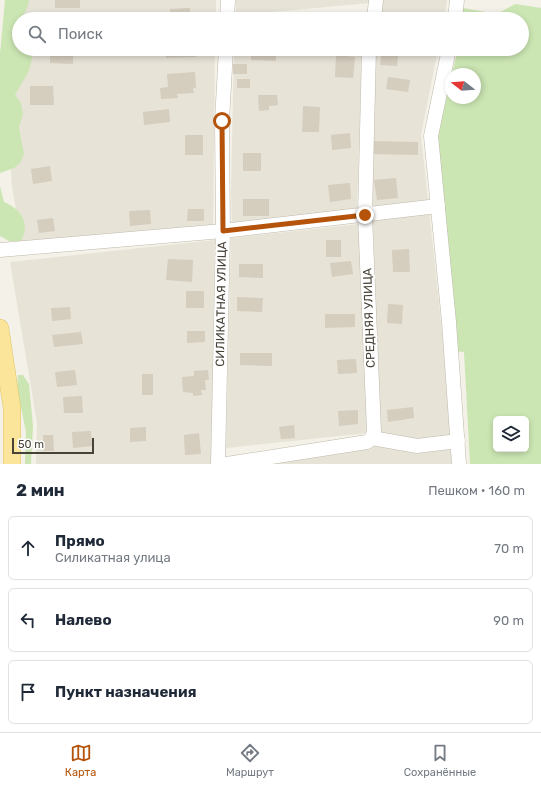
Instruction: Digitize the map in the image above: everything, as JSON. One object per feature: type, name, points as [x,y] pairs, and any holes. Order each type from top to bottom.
[{"type":"main road","points":[[0,328],[4,374],[12,408],[12,464]]},
{"type":"street","points":[[227,12],[228,0]]},
{"type":"street","points":[[375,12],[376,0]]},
{"type":"street","points":[[456,12],[457,0]]},
{"type":"street","name":"СИЛИКАТНАЯ УЛИЦА","points":[[218,464],[223,231],[222,121],[226,56]]},
{"type":"street","name":"СРЕДНЯЯ УЛИЦА","points":[[369,56],[365,215],[374,431],[372,438]]},
{"type":"street","points":[[447,56],[431,136],[449,322],[459,464]]},
{"type":"street","points":[[0,250],[223,231],[438,206]]},
{"type":"street","points":[[227,464],[367,442],[372,438],[417,446],[458,442]]},
{"type":"shaded area","points":[[19,0],[216,0],[216,12],[18,12]]},
{"type":"shaded area","points":[[236,0],[370,0],[371,3],[270,12],[236,12]]},
{"type":"shaded area","points":[[381,0],[447,0],[445,12],[379,12]]},
{"type":"shaded area","points":[[13,56],[215,56],[213,228],[21,241],[12,186],[7,108]]},
{"type":"shaded area","points":[[234,56],[362,56],[357,209],[232,224],[231,190]]},
{"type":"shaded area","points":[[374,56],[437,56],[421,135],[453,434],[452,464],[271,464],[372,448],[380,438],[371,157]]},
{"type":"shaded area","points":[[360,224],[368,433],[226,448],[231,238]]},
{"type":"shaded area","points":[[215,240],[211,464],[36,464],[37,423],[10,262]]},
{"type":"green space","points":[[5,0],[29,0],[25,12],[12,12],[12,56],[32,56],[28,73],[15,95],[21,103],[23,114],[19,128],[24,154],[20,163],[14,168],[0,173],[0,54]]},
{"type":"green space","points":[[515,4],[541,8],[541,464],[470,464],[464,352],[454,351],[437,140],[445,104],[481,104],[481,68],[453,68],[456,56],[529,56],[529,12],[501,12]]},
{"type":"green space","points":[[463,8],[486,12],[463,12]]},
{"type":"green space","points":[[0,186],[4,202],[10,205],[23,217],[25,228],[21,241],[9,241],[0,236]]},
{"type":"green space","points":[[18,375],[23,375],[29,384],[33,426],[31,464],[25,464],[26,432],[17,388]]},
{"type":"building","points":[[55,0],[80,0],[80,8],[55,8]]},
{"type":"building","points":[[190,8],[190,12],[170,12],[170,9]]},
{"type":"building","points":[[50,56],[73,56],[73,64],[50,63]]},
{"type":"building","points":[[166,56],[196,56],[196,57],[166,58]]},
{"type":"building","points":[[251,56],[276,56],[276,61],[251,60]]},
{"type":"building","points":[[336,56],[355,57],[353,78],[335,77]]},
{"type":"building","points":[[381,56],[398,56],[397,66],[380,65]]},
{"type":"building","points":[[233,64],[247,64],[247,74],[233,74]]},
{"type":"building","points":[[195,72],[196,88],[193,88],[194,93],[177,94],[178,98],[161,99],[160,88],[168,87],[167,74]]},
{"type":"building","points":[[388,77],[410,80],[408,92],[386,89]]},
{"type":"building","points":[[237,79],[250,79],[250,88],[237,88]]},
{"type":"building","points":[[30,86],[53,86],[54,105],[30,105]]},
{"type":"building","points":[[258,95],[277,95],[278,105],[269,106],[269,110],[259,111]]},
{"type":"building","points":[[303,106],[320,107],[319,132],[302,132]]},
{"type":"building","points":[[169,109],[170,122],[144,125],[143,112]]},
{"type":"building","points":[[350,133],[351,148],[332,150],[331,135]]},
{"type":"building","points":[[185,135],[203,135],[203,155],[185,155]]},
{"type":"building","points":[[372,141],[418,142],[418,155],[372,154]]},
{"type":"building","points":[[243,153],[261,153],[261,171],[243,171]]},
{"type":"building","points":[[50,166],[52,181],[33,184],[31,169]]},
{"type":"building","points":[[396,178],[398,198],[377,200],[374,180]]},
{"type":"building","points":[[350,183],[351,199],[330,202],[328,185]]},
{"type":"building","points":[[243,199],[269,199],[269,216],[243,216]]},
{"type":"building","points":[[188,209],[204,209],[204,221],[187,221]]},
{"type":"building","points":[[150,210],[151,224],[130,226],[129,211]]},
{"type":"building","points":[[53,218],[55,231],[39,233],[37,220]]},
{"type":"building","points":[[326,240],[341,240],[341,257],[326,257]]},
{"type":"building","points":[[409,249],[410,272],[393,272],[392,250]]},
{"type":"building","points":[[168,259],[193,260],[192,282],[166,280]]},
{"type":"building","points":[[351,261],[353,274],[332,277],[330,263]]},
{"type":"building","points":[[239,264],[263,264],[263,278],[239,277]]},
{"type":"building","points":[[186,291],[204,291],[204,308],[186,308]]},
{"type":"building","points":[[237,297],[263,298],[262,312],[237,311]]},
{"type":"building","points":[[388,304],[403,305],[402,324],[387,323]]},
{"type":"building","points":[[70,307],[71,319],[52,321],[51,308]]},
{"type":"building","points":[[325,314],[355,314],[355,327],[325,328]]},
{"type":"building","points":[[187,331],[205,331],[205,342],[187,343]]},
{"type":"building","points":[[81,332],[83,344],[54,347],[52,335]]},
{"type":"building","points":[[240,353],[272,353],[272,366],[240,365]]},
{"type":"building","points":[[356,359],[357,373],[338,374],[337,360]]},
{"type":"building","points":[[75,370],[77,385],[57,387],[55,372]]},
{"type":"building","points":[[208,370],[209,380],[205,380],[206,390],[201,390],[202,395],[193,396],[193,393],[183,392],[182,377],[194,376],[194,371]]},
{"type":"building","points":[[142,374],[153,374],[153,395],[142,395]]},
{"type":"building","points":[[82,396],[83,413],[64,413],[63,397]]},
{"type":"building","points":[[413,407],[414,418],[388,422],[387,410]]},
{"type":"building","points":[[358,410],[358,424],[339,426],[338,411]]},
{"type":"building","points":[[294,425],[295,438],[281,439],[279,427]]},
{"type":"building","points":[[146,427],[146,441],[130,442],[130,428]]},
{"type":"building","points":[[91,431],[92,446],[73,448],[72,432]]},
{"type":"building","points":[[199,433],[201,454],[185,455],[184,435]]},
{"type":"building","points":[[43,435],[53,435],[54,451],[43,451]]},
{"type":"route","points":[[222,121],[223,231],[365,215]]}]
